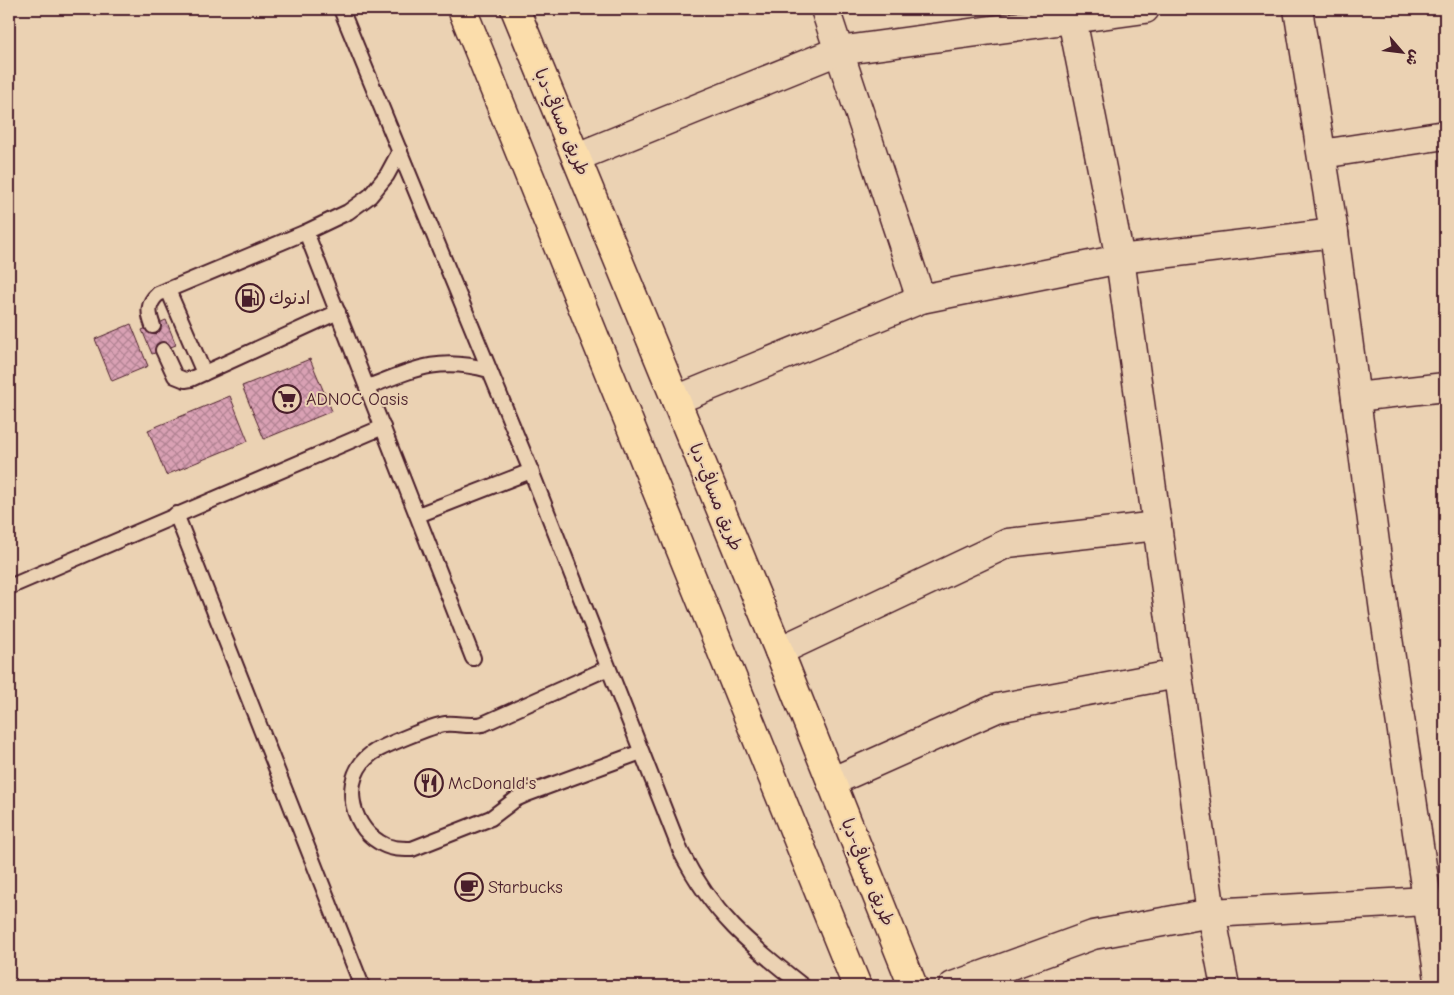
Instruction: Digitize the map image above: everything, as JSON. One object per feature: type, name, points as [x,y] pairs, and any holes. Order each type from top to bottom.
[{"type":"highway","points":[[462,9],[857,986]]},
{"type":"highway","name":"طريق مسافي-دبا","points":[[515,9],[779,651],[913,986]]},
{"type":"street","points":[[825,9],[921,299]]},
{"type":"street","points":[[577,157],[838,51],[1072,14],[1145,9]]},
{"type":"street","points":[[1298,9],[1334,233],[1384,611],[1436,908],[1440,986]]},
{"type":"street","points":[[1072,14],[1120,259],[1211,913],[1225,986]]},
{"type":"street","points":[[1322,154],[1445,135]]},
{"type":"street","points":[[676,400],[921,299],[1120,259],[1334,233]]},
{"type":"street","points":[[1356,397],[1445,387]]},
{"type":"street","points":[[779,651],[1008,543],[1157,526]]},
{"type":"street","points":[[831,782],[997,708],[1178,674]]},
{"type":"street","points":[[954,986],[1093,935],[1211,913],[1436,908]]},
{"type":"lane","points":[[341,9],[530,471],[681,852],[707,897],[731,926],[803,986]]},
{"type":"lane","points":[[153,326],[149,316],[150,304],[158,294],[306,232],[348,212],[370,196],[387,175],[400,151]]},
{"type":"lane","points":[[306,232],[473,658]]},
{"type":"lane","points":[[168,290],[204,374]]},
{"type":"lane","points":[[163,350],[172,373],[179,379],[191,379],[338,312]]},
{"type":"lane","points":[[368,387],[428,365],[455,363],[488,370]]},
{"type":"lane","points":[[9,587],[383,427]]},
{"type":"lane","points":[[418,515],[530,471]]},
{"type":"lane","points":[[176,514],[362,986]]},
{"type":"lane","points":[[608,668],[483,724],[471,727],[453,724],[438,725],[371,753],[357,771],[353,782],[352,800],[356,816],[362,826],[379,842],[395,848],[412,849],[491,818],[527,794],[641,752]]},
{"type":"building","points":[[166,320],[176,345],[152,354],[142,330]]},
{"type":"building","points":[[131,324],[148,366],[112,381],[95,339]]},
{"type":"building","name":"ADNOC Oasis","points":[[310,359],[332,411],[264,439],[242,386]]},
{"type":"building","points":[[230,396],[248,441],[166,475],[148,430]]},
{"type":"place","name":"ادنوك","points":[[250,298]]},
{"type":"place","name":"ADNOC Oasis","points":[[287,399]]},
{"type":"place","name":"McDonald's","points":[[429,783]]},
{"type":"place","name":"Starbucks","points":[[469,887]]}]
